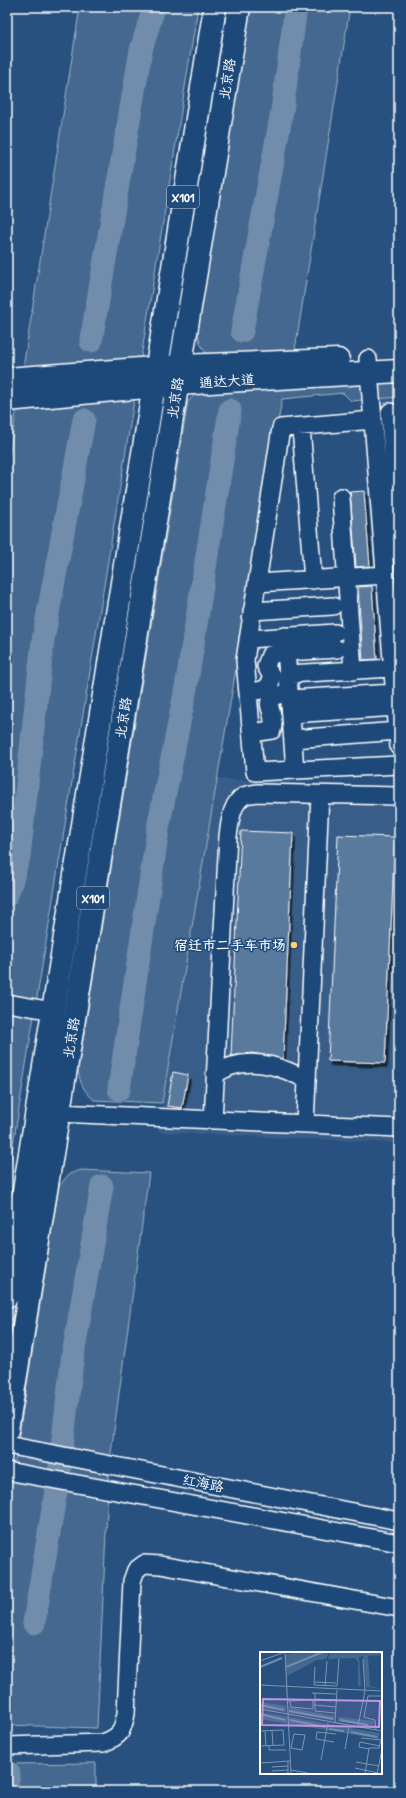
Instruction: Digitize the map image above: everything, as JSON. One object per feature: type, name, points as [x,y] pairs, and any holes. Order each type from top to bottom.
[{"type":"main road","name":"北京路","points":[[7,1296],[214,7]]},
{"type":"main road","name":"北京路","points":[[7,1430],[239,7]]},
{"type":"main road","name":"通达大道","points":[[7,400],[178,375],[368,365],[399,357]]},
{"type":"main road","name":"通达大道","points":[[368,365],[399,371]]},
{"type":"main road","name":"通达大道","points":[[7,379],[154,378]]},
{"type":"street","points":[[293,739],[398,739],[368,365]]},
{"type":"street","points":[[390,412],[396,459],[399,552]]},
{"type":"street","points":[[373,420],[282,428],[245,660],[255,772],[295,766],[399,755]]},
{"type":"street","points":[[296,427],[307,580]]},
{"type":"street","points":[[341,497],[346,578],[360,695]]},
{"type":"street","points":[[257,583],[385,575]]},
{"type":"street","points":[[252,611],[333,606]]},
{"type":"street","points":[[248,639],[285,644],[336,641]]},
{"type":"street","points":[[285,644],[295,766]]},
{"type":"street","points":[[248,692],[262,690],[268,687],[272,677],[266,666],[267,660],[270,655],[285,644]]},
{"type":"street","points":[[288,674],[392,668]]},
{"type":"street","points":[[290,702],[360,695],[395,700]]},
{"type":"street","points":[[252,733],[272,730],[274,716],[269,710],[269,703],[272,697],[290,702],[395,700]]},
{"type":"street","points":[[295,766],[399,765]]},
{"type":"street","points":[[213,1120],[227,844],[231,816],[236,803],[244,796],[257,793],[399,796]]},
{"type":"street","points":[[305,1124],[320,795]]},
{"type":"street","points":[[7,1003],[52,1011]]},
{"type":"street","points":[[215,1074],[232,1066],[257,1063],[281,1068],[307,1080]]},
{"type":"street","points":[[58,1113],[399,1128]]},
{"type":"street","name":"红海路","points":[[7,1445],[399,1521]]},
{"type":"street","name":"红海路","points":[[7,1471],[399,1543]]},
{"type":"street","points":[[7,1746],[103,1743],[114,1738],[123,1730],[126,1714],[132,1581],[136,1570],[144,1564],[399,1608]]},
{"type":"shaded area","points":[[80,7],[198,7],[7,1182],[7,470]]},
{"type":"shaded area","points":[[249,7],[350,7],[294,356],[207,355],[200,343],[197,328]]},
{"type":"shaded area","points":[[399,377],[398,397],[351,401],[343,393],[282,399],[162,1103],[94,1100],[83,1087],[78,1070],[188,401],[203,388]]},
{"type":"shaded area","points":[[399,388],[399,693],[380,398],[398,397]]},
{"type":"shaded area","points":[[16,417],[7,470],[7,418]]},
{"type":"shaded area","name":"宿迁市二手车市场","points":[[216,779],[399,787],[399,1143],[158,1132]]},
{"type":"shaded area","points":[[81,1170],[149,1173],[109,1467],[97,1728],[7,1725],[7,1510],[59,1186],[69,1174]]},
{"type":"shaded area","points":[[96,1763],[96,1791],[7,1791],[7,1764]]},
{"type":"building","points":[[364,491],[370,566],[356,567],[350,492]]},
{"type":"building","points":[[372,586],[377,659],[363,660],[358,587]]},
{"type":"building","points":[[241,831],[293,833],[283,1059],[252,1053],[231,1056]]},
{"type":"building","points":[[338,835],[395,837],[385,1063],[328,1061]]},
{"type":"building","points":[[173,1072],[188,1075],[182,1108],[167,1106]]},
{"type":"waterway","points":[[91,341],[141,50],[154,7]]},
{"type":"waterway","points":[[242,331],[282,111],[296,7]]},
{"type":"waterway","points":[[119,1089],[159,823],[186,688],[230,410]]},
{"type":"waterway","points":[[7,895],[19,857],[43,640],[84,420]]},
{"type":"waterway","points":[[34,1623],[59,1473],[72,1361],[102,1186]]},
{"type":"waterway","points":[[7,1783],[9,1774]]},
{"type":"place","name":"宿迁市二手车市场","points":[[294,945]]}]
